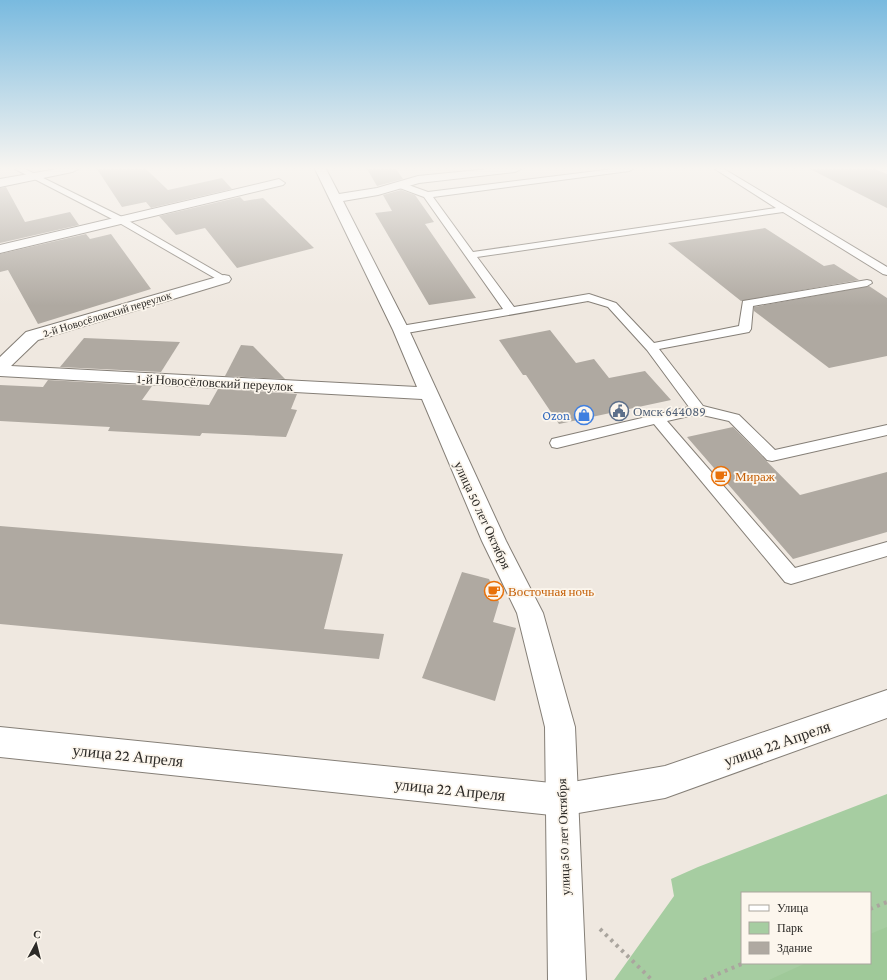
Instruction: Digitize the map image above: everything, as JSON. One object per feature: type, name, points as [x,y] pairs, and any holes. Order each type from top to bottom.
[{"type":"street","points":[[0,249],[139,215]]},
{"type":"street","name":"улица 50 лет Октября","points":[[344,215],[401,330],[494,541],[530,613],[560,727],[567,980]]},
{"type":"street","name":"2-й Новосёловский переулок","points":[[0,367],[32,336],[224,279]]},
{"type":"street","name":"1-й Новосёловский переулок","points":[[0,371],[430,394]]},
{"type":"street","name":"улица 22 Апреля","points":[[0,742],[561,800],[665,782],[887,704]]},
{"type":"lane","points":[[111,215],[224,279]]},
{"type":"lane","points":[[442,215],[511,311]]},
{"type":"lane","points":[[471,255],[740,215]]},
{"type":"lane","points":[[796,215],[887,272]]},
{"type":"lane","points":[[651,347],[745,329],[747,303],[867,283]]},
{"type":"lane","points":[[401,330],[589,297],[612,305],[651,347],[698,409]]},
{"type":"lane","points":[[557,443],[698,409],[734,418],[772,456],[887,430]]},
{"type":"lane","points":[[657,419],[791,577],[887,549]]},
{"type":"path","points":[[564,893],[652,980]]},
{"type":"path","points":[[871,909],[887,902]]},
{"type":"path","points":[[704,980],[742,964]]},
{"type":"green space","points":[[887,794],[887,980],[614,980],[674,896],[671,879],[698,867]]},
{"type":"green space","points":[[887,927],[887,980],[769,980],[804,964],[871,964],[871,934]]},
{"type":"building","points":[[0,215],[21,215],[25,222],[58,215],[72,215],[79,225],[0,243]]},
{"type":"building","points":[[164,215],[280,215],[314,248],[237,268],[205,228],[176,235],[159,216]]},
{"type":"building","points":[[376,215],[429,215],[434,222],[425,224],[476,298],[429,305]]},
{"type":"building","points":[[765,228],[824,266],[834,264],[859,280],[741,301],[668,243]]},
{"type":"building","points":[[86,234],[90,239],[111,234],[151,289],[38,324],[8,270],[0,272],[0,254]]},
{"type":"building","points":[[869,286],[887,298],[887,356],[829,368],[754,311],[754,307]]},
{"type":"building","points":[[550,330],[576,363],[594,359],[609,378],[645,371],[671,400],[559,424],[526,375],[523,375],[499,340]]},
{"type":"building","points":[[84,338],[180,342],[161,372],[60,367]]},
{"type":"building","points":[[241,345],[253,346],[285,379],[225,376]]},
{"type":"building","points":[[48,380],[152,386],[142,400],[209,405],[218,389],[297,394],[291,409],[297,410],[286,437],[202,433],[200,436],[108,431],[110,427],[0,421],[0,385],[43,387]]},
{"type":"building","points":[[733,427],[800,495],[887,472],[887,532],[793,559],[687,437]]},
{"type":"building","points":[[0,526],[343,554],[324,629],[384,634],[379,659],[0,624]]},
{"type":"building","points":[[462,572],[489,579],[499,602],[493,622],[516,628],[495,701],[422,678]]},
{"type":"place","name":"Омск 644089","points":[[619,411]]},
{"type":"place","name":"Ozon","points":[[584,415]]},
{"type":"place","name":"Мираж","points":[[721,476]]},
{"type":"place","name":"Восточная ночь","points":[[494,591]]}]
